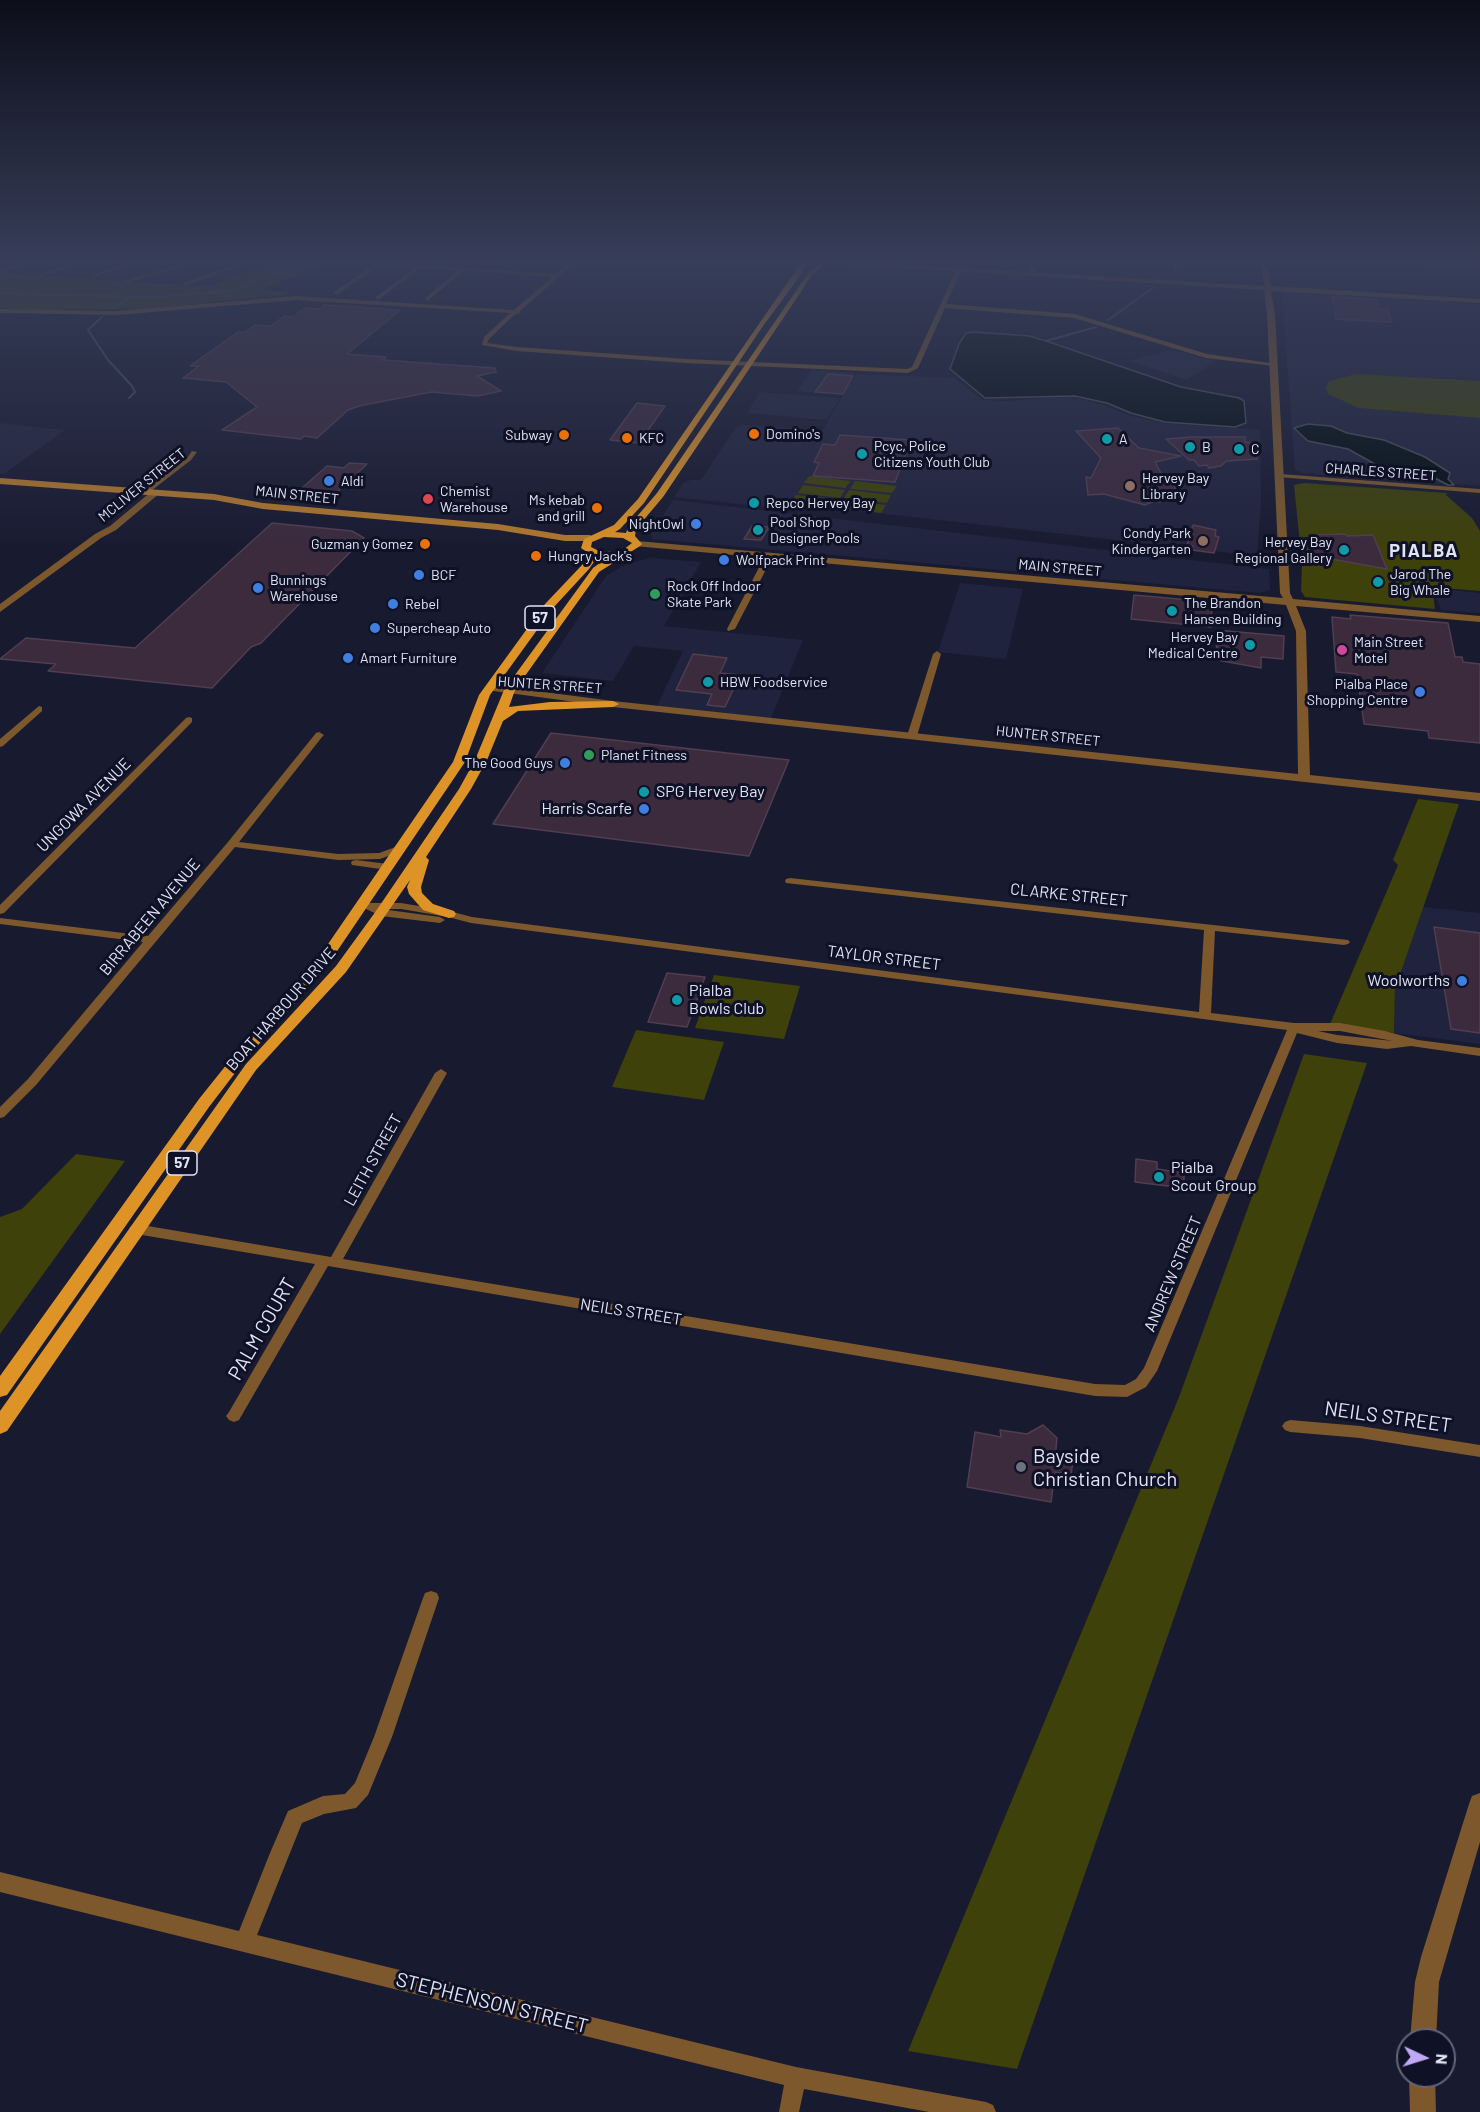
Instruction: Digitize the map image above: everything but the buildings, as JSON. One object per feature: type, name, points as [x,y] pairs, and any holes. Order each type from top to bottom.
[{"type":"main road","points":[[590,546],[603,534],[627,519],[736,362]]},
{"type":"main road","name":"57","points":[[619,554],[632,550],[634,540],[631,530],[660,495],[751,363]]},
{"type":"main road","points":[[692,428],[703,424],[711,413],[721,407]]},
{"type":"main road","name":"MAIN STREET","points":[[0,481],[146,495]]},
{"type":"main road","name":"MAIN STREET","points":[[0,488],[214,497],[320,512],[498,527],[566,538],[590,546]]},
{"type":"main road","points":[[603,534],[634,540]]},
{"type":"main road","points":[[590,546],[619,554]]},
{"type":"main road","name":"BOAT HARBOUR DRIVE","points":[[0,1390],[204,1103],[240,1057],[320,966],[459,762],[479,706],[488,692],[549,606],[586,567],[590,546]]},
{"type":"main road","name":"BOAT HARBOUR DRIVE","points":[[0,1426],[251,1067],[341,969],[384,909],[449,813],[481,760],[508,694],[596,570],[619,554]]},
{"type":"main road","points":[[495,722],[508,711],[516,708],[614,704]]},
{"type":"main road","points":[[388,867],[406,860],[427,832],[449,813]]},
{"type":"main road","points":[[427,845],[414,887],[416,894],[428,907],[449,914]]},
{"type":"street","points":[[710,361],[908,371],[915,368],[918,361]]},
{"type":"street","points":[[719,361],[736,362]]},
{"type":"street","points":[[1245,361],[1274,364]]},
{"type":"street","points":[[1274,361],[1285,593],[1299,621],[1301,631],[1304,778]]},
{"type":"street","name":"MCLIVER STREET","points":[[0,609],[98,536],[113,528],[194,453]]},
{"type":"street","name":"MCLIVER STREET","points":[[146,495],[203,453]]},
{"type":"street","name":"CHARLES STREET","points":[[1280,476],[1480,491]]},
{"type":"street","name":"MAIN STREET","points":[[634,540],[770,556],[1480,620]]},
{"type":"street","points":[[731,629],[770,556]]},
{"type":"street","points":[[912,736],[937,654]]},
{"type":"street","name":"HUNTER STREET","points":[[488,692],[1480,797]]},
{"type":"street","points":[[0,744],[39,709]]},
{"type":"street","name":"UNGOWA AVENUE","points":[[0,911],[189,720]]},
{"type":"street","name":"BIRRABEEN AVENUE","points":[[0,1114],[32,1082],[232,844],[319,735]]},
{"type":"street","points":[[232,844],[338,857],[380,856],[401,848]]},
{"type":"street","points":[[338,857],[352,862],[388,867]]},
{"type":"street","name":"CLARKE STREET","points":[[790,881],[1344,942]]},
{"type":"street","name":"TAYLOR STREET","points":[[361,906],[449,921],[471,920]]},
{"type":"street","name":"TAYLOR STREET","points":[[384,909],[449,914],[471,920],[1293,1027],[1337,1039],[1387,1045],[1417,1044],[1480,1052]]},
{"type":"street","points":[[0,921],[151,940]]},
{"type":"street","points":[[1206,1017],[1210,927]]},
{"type":"street","name":"ANDREW STREET","points":[[1127,1391],[1141,1383],[1150,1371],[1293,1027]]},
{"type":"street","name":"LEITH STREET","points":[[329,1262],[441,1073]]},
{"type":"street","name":"NEILS STREET","points":[[136,1229],[1095,1390],[1127,1391]]},
{"type":"street","name":"PALM COURT","points":[[234,1416],[329,1262]]},
{"type":"street","name":"NEILS STREET","points":[[1290,1426],[1360,1432],[1480,1451]]},
{"type":"street","points":[[245,1942],[279,1852],[295,1817],[323,1805],[350,1802],[362,1789],[383,1737],[432,1598]]},
{"type":"street","points":[[1424,2028],[1427,1982],[1433,1957],[1480,1804]]},
{"type":"street","name":"STEPHENSON STREET","points":[[0,1882],[796,2077],[986,2112]]},
{"type":"street","points":[[789,2112],[796,2077]]},
{"type":"street","points":[[1422,2088],[1423,2112]]},
{"type":"shaded area","points":[[953,361],[1103,361],[1181,387],[1239,398],[1244,401],[1246,423],[1235,427],[1165,422],[1131,413],[1107,403],[1075,396],[985,398],[950,369]]},
{"type":"shaded area","points":[[1129,361],[1213,361],[1215,361],[1187,380]]},
{"type":"shaded area","points":[[1287,361],[1480,361],[1480,486],[1302,473],[1295,470]]},
{"type":"shaded area","points":[[812,370],[854,373],[849,385],[856,374],[954,378],[983,400],[1005,401],[1059,397],[1080,399],[1101,404],[1127,415],[1162,423],[1260,430],[1261,503],[1257,556],[780,502],[775,508],[674,497],[683,483],[701,480],[736,427],[744,425],[822,430],[789,487],[843,395],[797,391]]},
{"type":"shaded area","points":[[1356,374],[1480,381],[1480,418],[1359,408],[1328,394],[1326,388],[1329,381]]},
{"type":"shaded area","points":[[760,392],[840,398],[826,420],[747,413]]},
{"type":"shaded area","points":[[0,423],[65,430],[4,474],[0,474]]},
{"type":"shaded area","points":[[1308,424],[1331,426],[1347,433],[1384,440],[1425,457],[1450,473],[1448,479],[1454,485],[1448,485],[1433,477],[1391,473],[1348,449],[1308,441],[1294,428]]},
{"type":"shaded area","points":[[809,476],[851,481],[845,488],[804,483]]},
{"type":"shaded area","points":[[855,481],[897,486],[892,493],[850,489]]},
{"type":"shaded area","points":[[1304,483],[1447,493],[1446,495],[1472,518],[1480,531],[1480,591],[1432,587],[1435,609],[1305,597],[1301,591],[1302,564],[1294,485]]},
{"type":"shaded area","points":[[803,485],[845,490],[840,498],[798,493]]},
{"type":"shaded area","points":[[849,490],[891,495],[887,503],[844,498]]},
{"type":"shaded area","points":[[796,495],[838,499],[833,507],[791,502]]},
{"type":"shaded area","points":[[673,500],[1269,569],[1270,590],[1260,593],[652,539],[651,534]]},
{"type":"shaded area","points":[[843,500],[886,505],[881,513],[838,508]]},
{"type":"shaded area","points":[[651,558],[701,562],[664,626],[803,640],[771,718],[657,706],[683,651],[634,646],[613,681],[542,673],[606,576],[628,563]]},
{"type":"shaded area","points":[[960,583],[1023,589],[1006,659],[938,652]]},
{"type":"shaded area","points":[[1433,588],[1480,593],[1480,613],[1441,610]]},
{"type":"shaded area","points":[[1418,799],[1459,804],[1395,989],[1394,1033],[1330,1024],[1398,865],[1393,860]]},
{"type":"shaded area","points":[[1423,907],[1480,913],[1480,1044],[1394,1033],[1395,989]]},
{"type":"shaded area","points":[[714,975],[800,986],[784,1039],[695,1028]]},
{"type":"shaded area","points":[[636,1030],[724,1042],[704,1100],[612,1087]]},
{"type":"shaded area","points":[[1304,1054],[1367,1063],[1017,2069],[908,2051],[1179,1397]]},
{"type":"shaded area","points":[[76,1154],[125,1161],[0,1334],[0,1217],[22,1209]]},
{"type":"waterway","points":[[109,361],[132,386],[135,392],[129,398]]},
{"type":"place","name":"Domino's","points":[[754,434]]},
{"type":"place","name":"Subway","points":[[564,435]]},
{"type":"place","name":"KFC","points":[[627,438]]},
{"type":"place","name":"A","points":[[1107,439]]},
{"type":"place","name":"B","points":[[1190,447]]},
{"type":"place","name":"C","points":[[1239,449]]},
{"type":"place","name":"Pcyc, Police Citizens Youth Club","points":[[862,454]]},
{"type":"place","name":"Aldi","points":[[329,481]]},
{"type":"place","name":"Hervey Bay Library","points":[[1130,486]]},
{"type":"place","name":"Chemist Warehouse","points":[[428,499]]},
{"type":"place","name":"Repco Hervey Bay","points":[[754,503]]},
{"type":"place","name":"Ms kebab and grill","points":[[597,508]]},
{"type":"place","name":"NightOwl","points":[[696,524]]},
{"type":"place","name":"Pool Shop Designer Pools","points":[[758,530]]},
{"type":"place","name":"Condy Park Kindergarten","points":[[1203,541]]},
{"type":"place","name":"Guzman y Gomez","points":[[425,544]]},
{"type":"place","name":"Hervey Bay Regional Gallery","points":[[1344,550]]},
{"type":"place","name":"Hungry Jack's","points":[[536,556]]},
{"type":"place","name":"Wolfpack Print","points":[[724,560]]},
{"type":"place","name":"BCF","points":[[419,575]]},
{"type":"place","name":"Jarod The Big Whale","points":[[1378,582]]},
{"type":"place","name":"Bunnings Warehouse","points":[[258,588]]},
{"type":"place","name":"Rock Off Indoor Skate Park","points":[[655,594]]},
{"type":"place","name":"Rebel","points":[[393,604]]},
{"type":"place","name":"The Brandon Hansen Building","points":[[1172,611]]},
{"type":"place","name":"Supercheap Auto","points":[[375,628]]},
{"type":"place","name":"Hervey Bay Medical Centre","points":[[1250,645]]},
{"type":"place","name":"Main Street Motel","points":[[1342,650]]},
{"type":"place","name":"Amart Furniture","points":[[348,658]]},
{"type":"place","name":"HBW Foodservice","points":[[708,682]]},
{"type":"place","name":"Pialba Place Shopping Centre","points":[[1420,692]]},
{"type":"place","name":"Planet Fitness","points":[[589,755]]},
{"type":"place","name":"The Good Guys","points":[[565,763]]},
{"type":"place","name":"SPG Hervey Bay","points":[[644,792]]},
{"type":"place","name":"Harris Scarfe","points":[[644,809]]},
{"type":"place","name":"Woolworths","points":[[1462,981]]},
{"type":"place","name":"Pialba Bowls Club","points":[[677,1000]]},
{"type":"place","name":"Pialba Scout Group","points":[[1159,1177]]},
{"type":"place","name":"Bayside Christian Church","points":[[1021,1467]]},
{"type":"district","name":"PIALBA","points":[[1424,551]]}]
